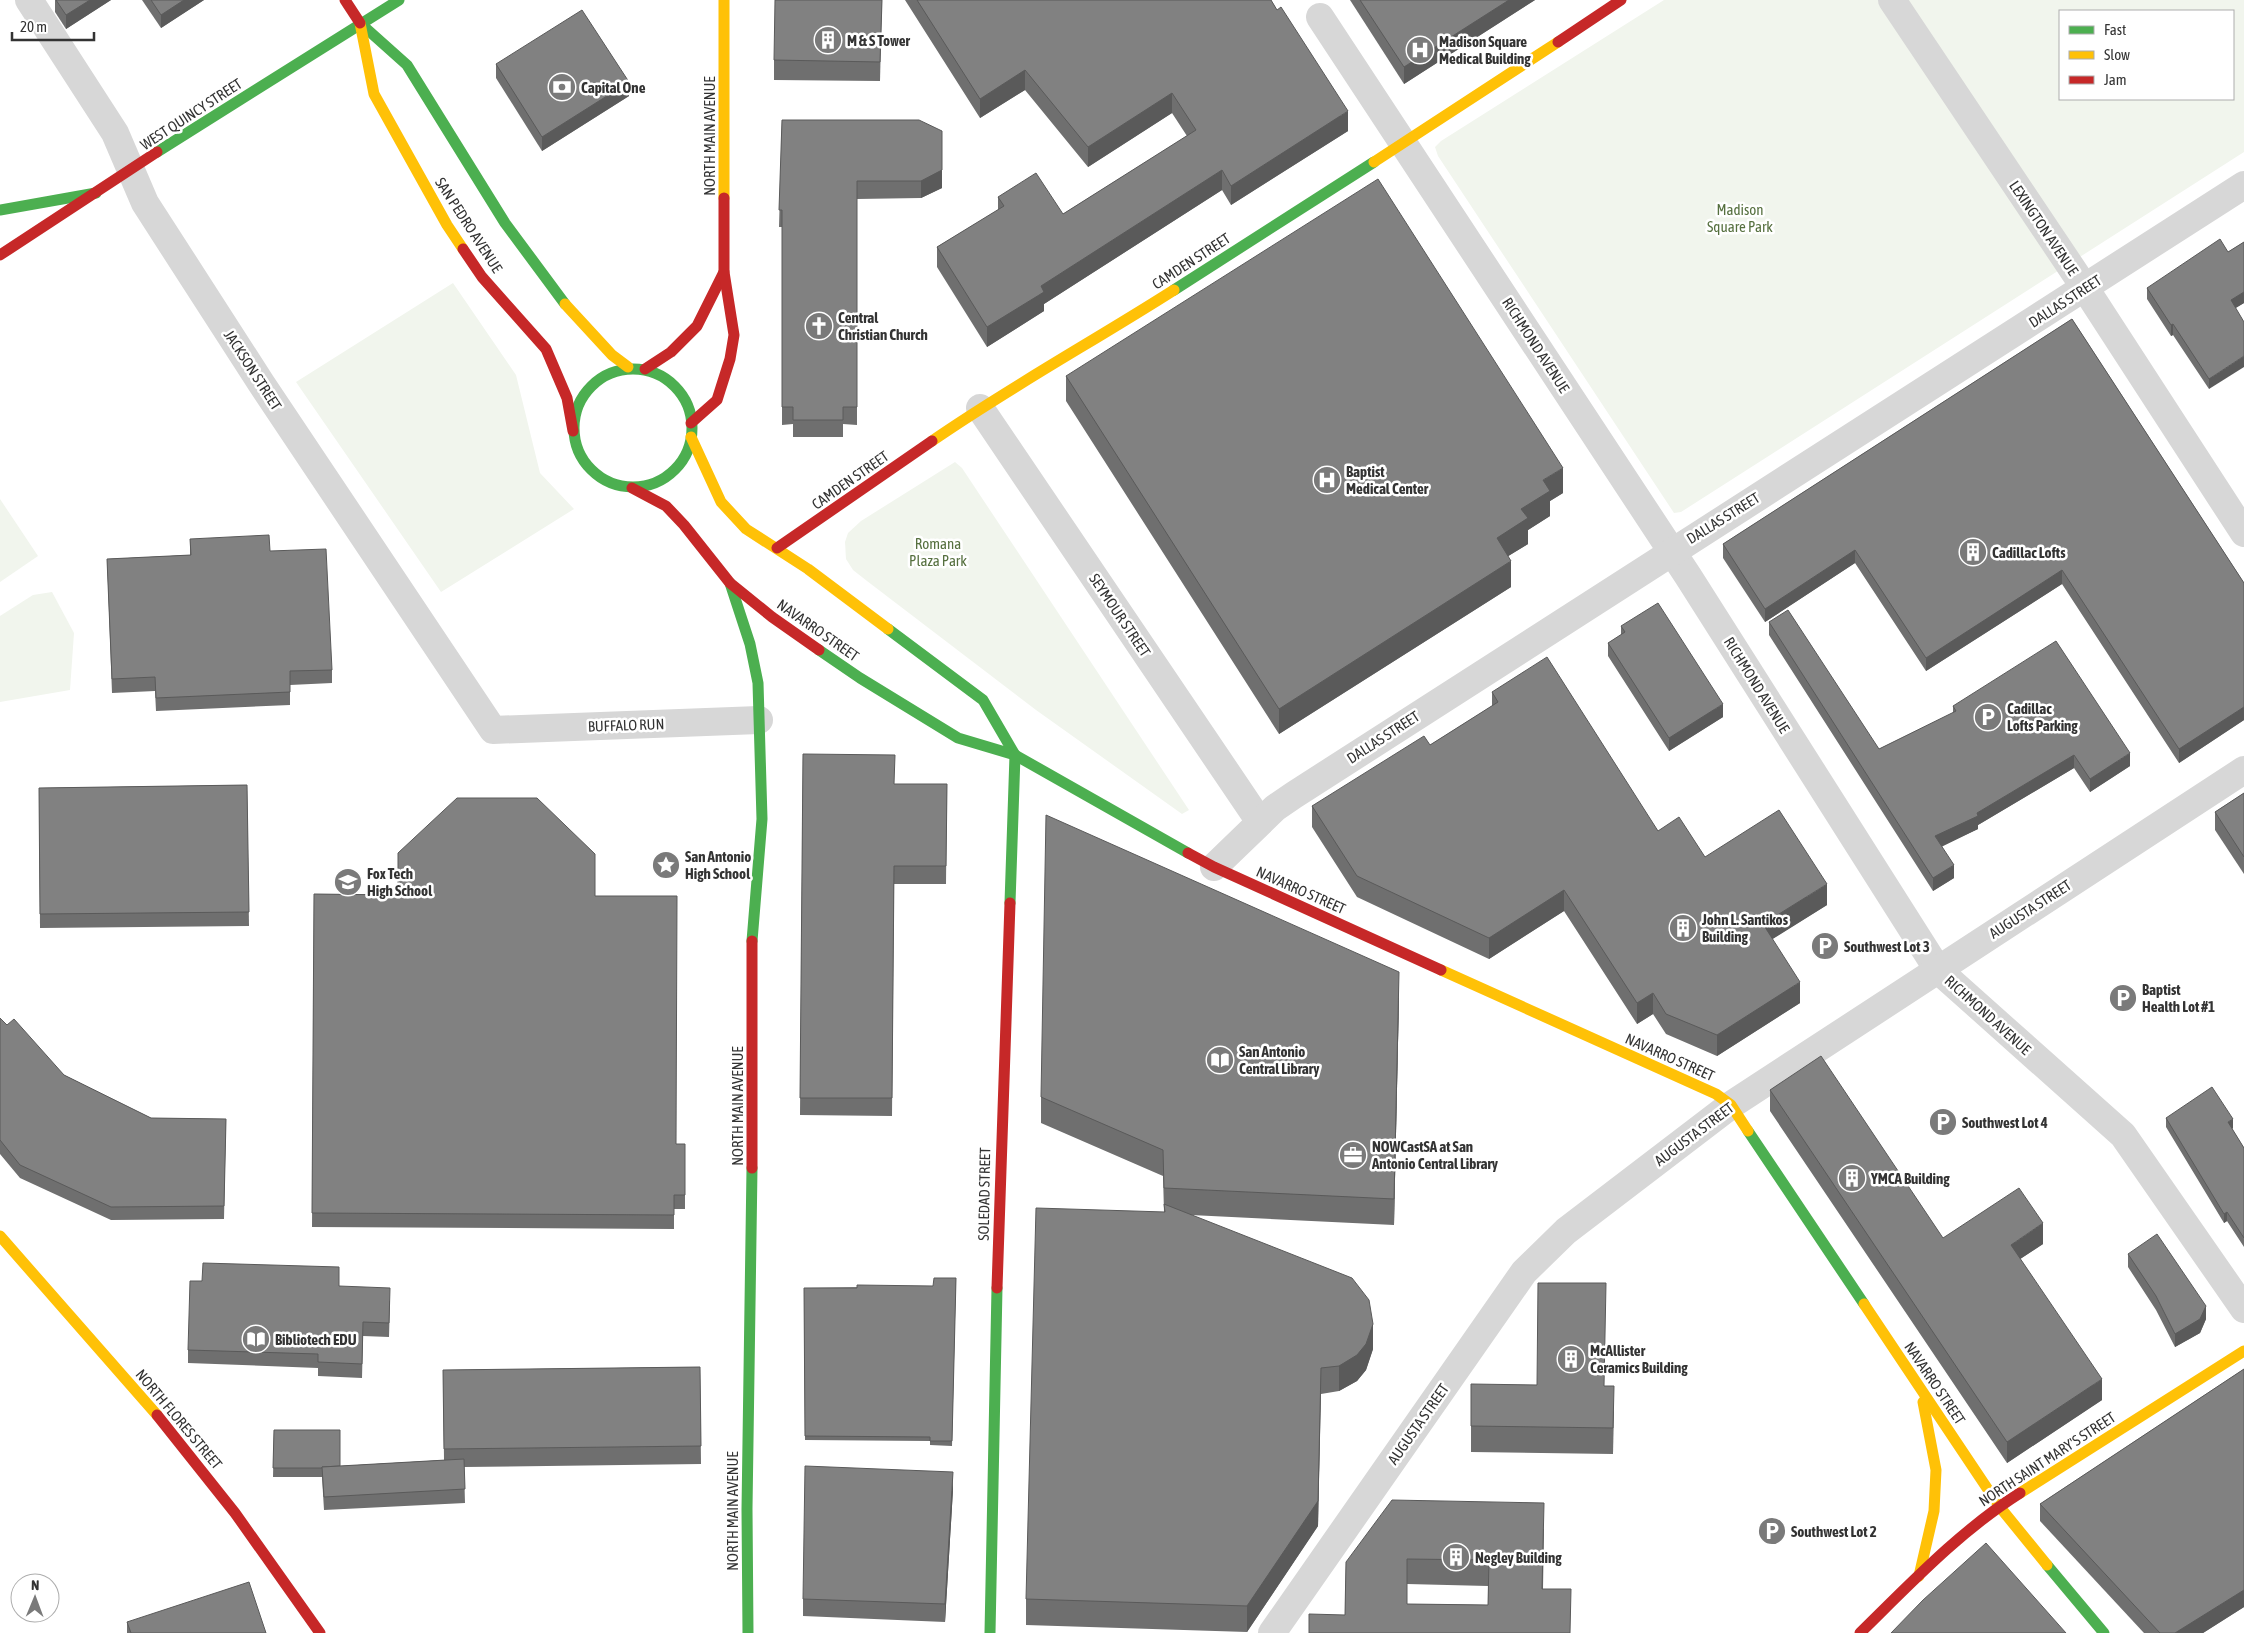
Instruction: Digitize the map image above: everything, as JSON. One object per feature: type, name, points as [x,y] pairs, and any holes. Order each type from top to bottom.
[{"type":"main road","name":"SAN PEDRO AVENUE","points":[[345,0],[360,24],[407,65],[505,223],[566,306],[612,355],[628,367]]},
{"type":"main road","name":"WEST QUINCY STREET","points":[[0,255],[130,170],[399,0]]},
{"type":"main road","name":"NORTH MAIN AVENUE","points":[[691,423],[717,400],[730,359],[734,335],[724,272],[724,0]]},
{"type":"main road","name":"CAMDEN STREET","points":[[777,548],[980,408],[1095,340],[1404,143],[1621,0]]},
{"type":"main road","name":"SAN PEDRO AVENUE","points":[[360,24],[374,94],[447,225],[482,277],[546,349],[567,398],[573,431]]},
{"type":"main road","points":[[0,210],[96,193]]},
{"type":"main road","name":"NORTH MAIN AVENUE","points":[[646,370],[670,352],[696,326],[724,272]]},
{"type":"main road","points":[[628,367],[646,370],[672,383],[682,395],[691,423],[691,437],[687,456],[670,476],[660,483],[632,488],[616,485],[590,469],[576,445],[573,431],[576,411],[581,399],[601,377],[613,370],[628,367]]},
{"type":"main road","name":"NAVARRO STREET","points":[[691,437],[721,502],[746,528],[777,548],[982,700],[1015,755]]},
{"type":"main road","name":"NAVARRO STREET","points":[[632,488],[666,506],[684,525],[730,583],[860,678],[958,738],[1015,755],[1148,832],[1214,867],[1716,1094],[1730,1105],[1998,1506],[2104,1633]]},
{"type":"main road","name":"NORTH MAIN AVENUE","points":[[730,583],[750,644],[758,683],[762,819],[752,939],[752,1208],[746,1509],[748,1633]]},
{"type":"main road","name":"SOLEDAD STREET","points":[[990,1633],[1000,1162],[1015,755]]},
{"type":"main road","name":"NORTH FLORES STREET","points":[[0,1236],[152,1410],[205,1474],[266,1554],[320,1633]]},
{"type":"main road","name":"NORTH SAINT MARY'S STREET","points":[[1860,1633],[1946,1549],[1998,1506],[2244,1351]]},
{"type":"main road","points":[[1919,1576],[1934,1511],[1936,1470],[1920,1388]]},
{"type":"street","name":"JACKSON STREET","points":[[29,0],[115,133],[150,212],[493,730]]},
{"type":"street","name":"LEXINGTON AVENUE","points":[[1892,0],[2085,288],[2244,533]]},
{"type":"street","name":"RICHMOND AVENUE","points":[[1315,10],[1671,551],[1938,970],[2123,1135],[2244,1309]]},
{"type":"street","name":"DALLAS STREET","points":[[1214,867],[1260,822],[1294,795],[2244,184]]},
{"type":"street","name":"SEYMOUR STREET","points":[[980,408],[1260,822]]},
{"type":"street","name":"BUFFALO RUN","points":[[493,730],[760,720]]},
{"type":"street","name":"AUGUSTA STREET","points":[[1272,1633],[1524,1272],[1566,1231],[1730,1105],[2244,770]]},
{"type":"green space","name":"Madison Square Park","points":[[1664,0],[2244,0],[2244,152],[1681,512],[1674,513],[1438,156],[1435,147],[1441,141]]},
{"type":"green space","points":[[453,283],[516,375],[540,473],[574,509],[441,592],[296,382]]},
{"type":"green space","name":"Romana Plaza Park","points":[[955,462],[962,468],[1189,810],[1182,814],[1036,710],[853,570],[846,559],[845,542],[848,533],[861,521]]},
{"type":"green space","points":[[0,499],[38,556],[0,582]]},
{"type":"green space","points":[[52,592],[74,633],[70,690],[0,702],[0,616],[33,595]]},
{"type":"building","points":[[56,0],[90,0],[66,15]]},
{"type":"building","points":[[151,0],[184,0],[161,15]]},
{"type":"building","name":"M & S Tower","points":[[775,0],[882,0],[880,62],[774,60]]},
{"type":"building","points":[[917,0],[1271,0],[1277,10],[1281,7],[1348,111],[1231,186],[1222,170],[1041,286],[1044,292],[987,327],[937,247],[1004,206],[998,197],[1036,173],[1063,214],[1196,130],[1172,93],[1088,147],[1025,70],[980,99]]},
{"type":"building","name":"Madison Square Medical Building","points":[[1360,0],[1509,0],[1404,67]]},
{"type":"building","name":"Capital One","points":[[582,10],[629,82],[542,137],[496,64]]},
{"type":"building","name":"Central Christian Church","points":[[782,120],[919,120],[942,131],[942,170],[921,181],[857,181],[857,407],[843,407],[843,420],[793,420],[793,407],[782,407],[782,210],[779,210]]},
{"type":"building","name":"Baptist Medical Center","points":[[1378,179],[1563,468],[1543,480],[1550,491],[1521,509],[1528,518],[1497,538],[1511,561],[1279,709],[1066,376]]},
{"type":"building","points":[[2220,239],[2228,252],[2244,242],[2244,292],[2231,300],[2244,322],[2244,356],[2209,379],[2147,288]]},
{"type":"building","name":"Cadillac Lofts","points":[[2072,319],[2244,583],[2244,707],[2179,749],[2062,570],[1926,658],[1855,550],[1765,609],[1723,544]]},
{"type":"building","points":[[269,535],[270,551],[326,549],[332,670],[290,671],[290,692],[156,698],[155,677],[112,679],[107,559],[191,555],[190,539]]},
{"type":"building","points":[[1658,603],[1723,704],[1669,738],[1608,643],[1625,632],[1621,626]]},
{"type":"building","points":[[1788,610],[1879,749],[1956,711],[1953,706],[2056,641],[2130,753],[2090,779],[2074,755],[1977,813],[1978,816],[1935,836],[1954,865],[1933,878],[1769,622]]},
{"type":"building","points":[[1547,657],[1658,831],[1679,817],[1705,857],[1779,810],[1827,884],[1763,924],[1800,982],[1717,1035],[1666,1014],[1653,993],[1637,1003],[1564,890],[1489,938],[1357,876],[1312,806],[1424,736],[1430,745],[1498,702],[1492,692]]},
{"type":"building","points":[[803,754],[895,755],[894,784],[947,784],[946,866],[894,866],[892,1098],[800,1098]]},
{"type":"building","points":[[247,785],[249,912],[40,914],[39,788]]},
{"type":"building","points":[[2244,793],[2244,857],[2215,812]]},
{"type":"building","points":[[457,798],[537,798],[595,854],[595,896],[677,896],[676,1144],[685,1144],[685,1195],[674,1195],[674,1215],[312,1213],[314,894],[398,895],[398,853]]},
{"type":"building","name":"San Antonio Central Library","points":[[1046,815],[1399,972],[1394,1199],[1164,1188],[1163,1150],[1041,1097]]},
{"type":"building","points":[[0,1018],[7,1025],[14,1019],[64,1075],[151,1118],[226,1119],[224,1206],[111,1207],[20,1165],[0,1140]]},
{"type":"building","points":[[1821,1056],[1943,1238],[2019,1188],[2043,1223],[2011,1245],[2102,1379],[2007,1442],[1770,1090]]},
{"type":"building","points":[[2212,1087],[2233,1119],[2228,1122],[2244,1148],[2244,1238],[2227,1212],[2224,1214],[2166,1118]]},
{"type":"building","points":[[1164,1204],[1352,1278],[1369,1300],[1373,1324],[1366,1344],[1357,1355],[1339,1366],[1321,1368],[1318,1501],[1247,1606],[1026,1599],[1036,1208],[1165,1212]]},
{"type":"building","points":[[2157,1234],[2206,1306],[2200,1319],[2175,1334],[2156,1296],[2128,1254]]},
{"type":"building","points":[[203,1263],[339,1267],[339,1286],[390,1288],[389,1323],[363,1322],[362,1364],[318,1362],[318,1354],[188,1350],[190,1281],[202,1281]]},
{"type":"building","points":[[934,1278],[956,1278],[952,1441],[930,1441],[930,1437],[805,1436],[804,1288],[857,1288],[857,1285],[933,1286]]},
{"type":"building","name":"McAllister Ceramics Building","points":[[1538,1283],[1606,1283],[1604,1386],[1614,1386],[1613,1428],[1471,1426],[1471,1384],[1537,1385]]},
{"type":"building","points":[[700,1367],[701,1446],[444,1449],[443,1370]]},
{"type":"building","points":[[2244,1369],[2244,1590],[2175,1633],[2160,1633],[2040,1504]]},
{"type":"building","points":[[274,1430],[340,1430],[340,1466],[273,1468]]},
{"type":"building","points":[[464,1459],[465,1489],[324,1497],[322,1467]]},
{"type":"building","points":[[805,1466],[953,1472],[945,1604],[803,1599]]},
{"type":"building","points":[[1392,1500],[1544,1503],[1542,1589],[1571,1589],[1570,1633],[1309,1633],[1309,1614],[1345,1615],[1346,1562]],"holes":[[[1407,1559],[1489,1560],[1488,1605],[1407,1604]]]},
{"type":"building","points":[[1986,1543],[2066,1633],[1891,1633],[1923,1600]]},
{"type":"building","points":[[249,1582],[266,1633],[131,1633],[127,1622]]},
{"type":"traffic: fast","points":[[157,152],[399,0]]},
{"type":"traffic: fast","points":[[360,23],[407,65],[505,223],[565,304]]},
{"type":"traffic: fast","points":[[1174,290],[1374,162]]},
{"type":"traffic: fast","points":[[0,210],[96,193]]},
{"type":"traffic: fast","points":[[633,369],[656,373],[675,386],[688,405],[692,428],[688,451],[675,470],[656,483],[633,487],[610,483],[591,470],[578,451],[574,428],[578,405],[591,386],[610,373],[633,369]]},
{"type":"traffic: fast","points":[[730,583],[750,644],[758,683],[762,819],[752,941]]},
{"type":"traffic: fast","points":[[888,629],[983,700],[1015,755]]},
{"type":"traffic: fast","points":[[819,650],[860,678],[958,738],[1015,755],[1188,853]]},
{"type":"traffic: fast","points":[[1010,903],[1015,755]]},
{"type":"traffic: fast","points":[[1748,1131],[1864,1304]]},
{"type":"traffic: fast","points":[[748,1633],[747,1509],[752,1168]]},
{"type":"traffic: fast","points":[[990,1633],[997,1288]]},
{"type":"traffic: fast","points":[[2047,1565],[2104,1633]]},
{"type":"traffic: slow","points":[[724,0],[724,198]]},
{"type":"traffic: slow","points":[[360,23],[374,94],[447,225],[463,249]]},
{"type":"traffic: slow","points":[[1374,162],[1558,42]]},
{"type":"traffic: slow","points":[[932,441],[991,402],[1174,290]]},
{"type":"traffic: slow","points":[[565,304],[612,355],[628,367]]},
{"type":"traffic: slow","points":[[691,437],[721,502],[746,529],[808,569],[888,629]]},
{"type":"traffic: slow","points":[[1441,970],[1716,1094],[1731,1105],[1748,1131]]},
{"type":"traffic: slow","points":[[0,1236],[157,1415]]},
{"type":"traffic: slow","points":[[1864,1304],[1999,1506],[2047,1565]]},
{"type":"traffic: slow","points":[[2020,1493],[2244,1351]]},
{"type":"traffic: slow","points":[[1919,1576],[1934,1511],[1936,1470],[1923,1402]]},
{"type":"traffic: jam","points":[[345,0],[360,23]]},
{"type":"traffic: jam","points":[[1558,42],[1621,0]]},
{"type":"traffic: jam","points":[[0,255],[157,152]]},
{"type":"traffic: jam","points":[[691,423],[717,400],[730,359],[734,335],[724,272],[724,198]]},
{"type":"traffic: jam","points":[[463,249],[482,277],[546,349],[567,398],[573,431]]},
{"type":"traffic: jam","points":[[645,369],[671,352],[697,326],[724,272]]},
{"type":"traffic: jam","points":[[777,548],[932,441]]},
{"type":"traffic: jam","points":[[632,488],[666,506],[684,525],[730,583],[772,617],[819,650]]},
{"type":"traffic: jam","points":[[1188,853],[1214,867],[1441,970]]},
{"type":"traffic: jam","points":[[997,1288],[1010,903]]},
{"type":"traffic: jam","points":[[752,941],[752,1168]]},
{"type":"traffic: jam","points":[[157,1415],[235,1513],[320,1633]]},
{"type":"traffic: jam","points":[[1860,1633],[1956,1541],[2020,1493]]},
{"type":"place","name":"M & S Tower","points":[[828,40]]},
{"type":"place","name":"Madison Square Medical Building","points":[[1420,50]]},
{"type":"place","name":"Capital One","points":[[562,87]]},
{"type":"place","name":"Central Christian Church","points":[[819,326]]},
{"type":"place","name":"Baptist Medical Center","points":[[1327,480]]},
{"type":"place","name":"Cadillac Lofts","points":[[1973,552]]},
{"type":"place","name":"Cadillac Lofts Parking","points":[[1988,717]]},
{"type":"place","name":"San Antonio High School","points":[[666,865]]},
{"type":"place","name":"Fox Tech High School","points":[[348,882]]},
{"type":"place","name":"John L. Santikos Building","points":[[1683,928]]},
{"type":"place","name":"Southwest Lot 3","points":[[1825,946]]},
{"type":"place","name":"Baptist Health Lot #1","points":[[2123,998]]},
{"type":"place","name":"San Antonio Central Library","points":[[1220,1060]]},
{"type":"place","name":"Southwest Lot 4","points":[[1943,1122]]},
{"type":"place","name":"NOWCastSA at San Antonio Central Library","points":[[1353,1155]]},
{"type":"place","name":"YMCA Building","points":[[1852,1178]]},
{"type":"place","name":"Bibliotech EDU","points":[[256,1339]]},
{"type":"place","name":"McAllister Ceramics Building","points":[[1571,1359]]},
{"type":"place","name":"Southwest Lot 2","points":[[1772,1531]]},
{"type":"place","name":"Negley Building","points":[[1456,1557]]}]
